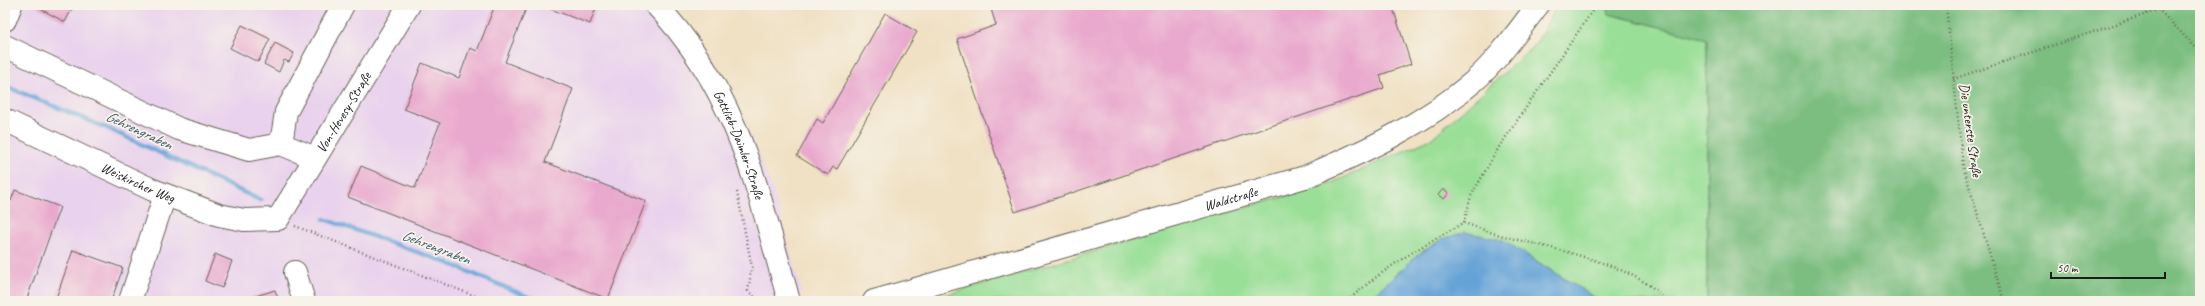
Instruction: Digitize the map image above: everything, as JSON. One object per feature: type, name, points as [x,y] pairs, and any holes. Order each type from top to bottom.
[{"type":"street","points":[[5,20],[11,5]]},
{"type":"street","points":[[281,144],[286,112],[343,5]]},
{"type":"street","name":"Von-Hevesy-Straße","points":[[278,219],[409,5]]},
{"type":"street","name":"Waldstraße","points":[[874,301],[1305,177],[1344,160],[1387,139],[1433,112],[1474,81],[1513,38],[1538,5]]},
{"type":"street","name":"Gottlieb-Daimler-Straße","points":[[649,10],[693,51],[715,84],[736,126],[756,182],[789,301]]},
{"type":"street","points":[[5,46],[179,129],[249,150],[281,144],[315,158]]},
{"type":"street","name":"Weiskircher Weg","points":[[5,120],[165,195],[219,215],[244,220],[278,219]]},
{"type":"street","points":[[130,301],[165,195]]},
{"type":"street","points":[[295,272],[304,301]]},
{"type":"path","points":[[633,5],[649,10]]},
{"type":"path","points":[[1348,301],[1388,270],[1464,223],[1471,196],[1499,147],[1595,5]]},
{"type":"path","name":"Die unterste Straße","points":[[1946,5],[1963,166],[2004,301]]},
{"type":"path","points":[[1953,79],[2157,9],[2173,5]]},
{"type":"path","points":[[2157,9],[2200,52]]},
{"type":"path","points":[[736,185],[752,267],[748,291],[759,301]]},
{"type":"path","points":[[278,219],[488,301]]},
{"type":"path","points":[[1464,223],[1510,238],[1554,247],[1620,270],[1660,292],[1666,301]]},
{"type":"shaded area","points":[[5,5],[672,5],[690,27],[722,75],[745,121],[773,190],[802,293],[779,301],[5,301]]},
{"type":"green space","points":[[1557,5],[1607,5],[1609,14],[1707,38],[1707,301],[1600,301],[1503,240],[1442,239],[1416,256],[1367,301],[925,301],[1218,215],[1327,185],[1431,139],[1536,44]]},
{"type":"green space","points":[[1607,5],[2200,5],[2200,301],[1707,301],[1707,39],[1609,14]]},
{"type":"water","points":[[1465,232],[1503,240],[1600,301],[1367,301],[1416,256],[1442,239]]},
{"type":"building","points":[[33,5],[74,5],[65,22]]},
{"type":"building","points":[[495,5],[533,5],[526,9],[505,62],[573,89],[545,162],[646,201],[608,299],[348,197],[361,166],[415,188],[440,123],[404,109],[422,63],[459,78],[470,48],[477,51]]},
{"type":"building","points":[[540,5],[597,5],[590,24]]},
{"type":"building","points":[[1004,5],[1392,5],[1411,64],[1380,75],[1384,88],[1015,212],[957,39],[996,25],[991,9]]},
{"type":"building","points":[[885,13],[917,32],[837,169],[833,167],[828,175],[797,156],[817,119],[823,123]]},
{"type":"building","points":[[242,25],[270,39],[258,62],[230,48]]},
{"type":"building","points":[[275,43],[294,53],[289,62],[284,60],[279,72],[264,64]]},
{"type":"building","points":[[1443,189],[1449,193],[1444,199],[1438,195]]},
{"type":"building","points":[[15,190],[60,207],[26,301],[5,301],[5,199],[11,201]]},
{"type":"building","points":[[73,250],[123,268],[111,301],[55,301]]},
{"type":"building","points":[[215,254],[232,261],[222,288],[205,281]]},
{"type":"building","points":[[275,290],[279,301],[240,301]]},
{"type":"waterway","name":"Gehrengraben","points":[[5,86],[109,129],[260,200]]},
{"type":"waterway","name":"Gehrengraben","points":[[324,219],[448,263],[538,301]]}]
